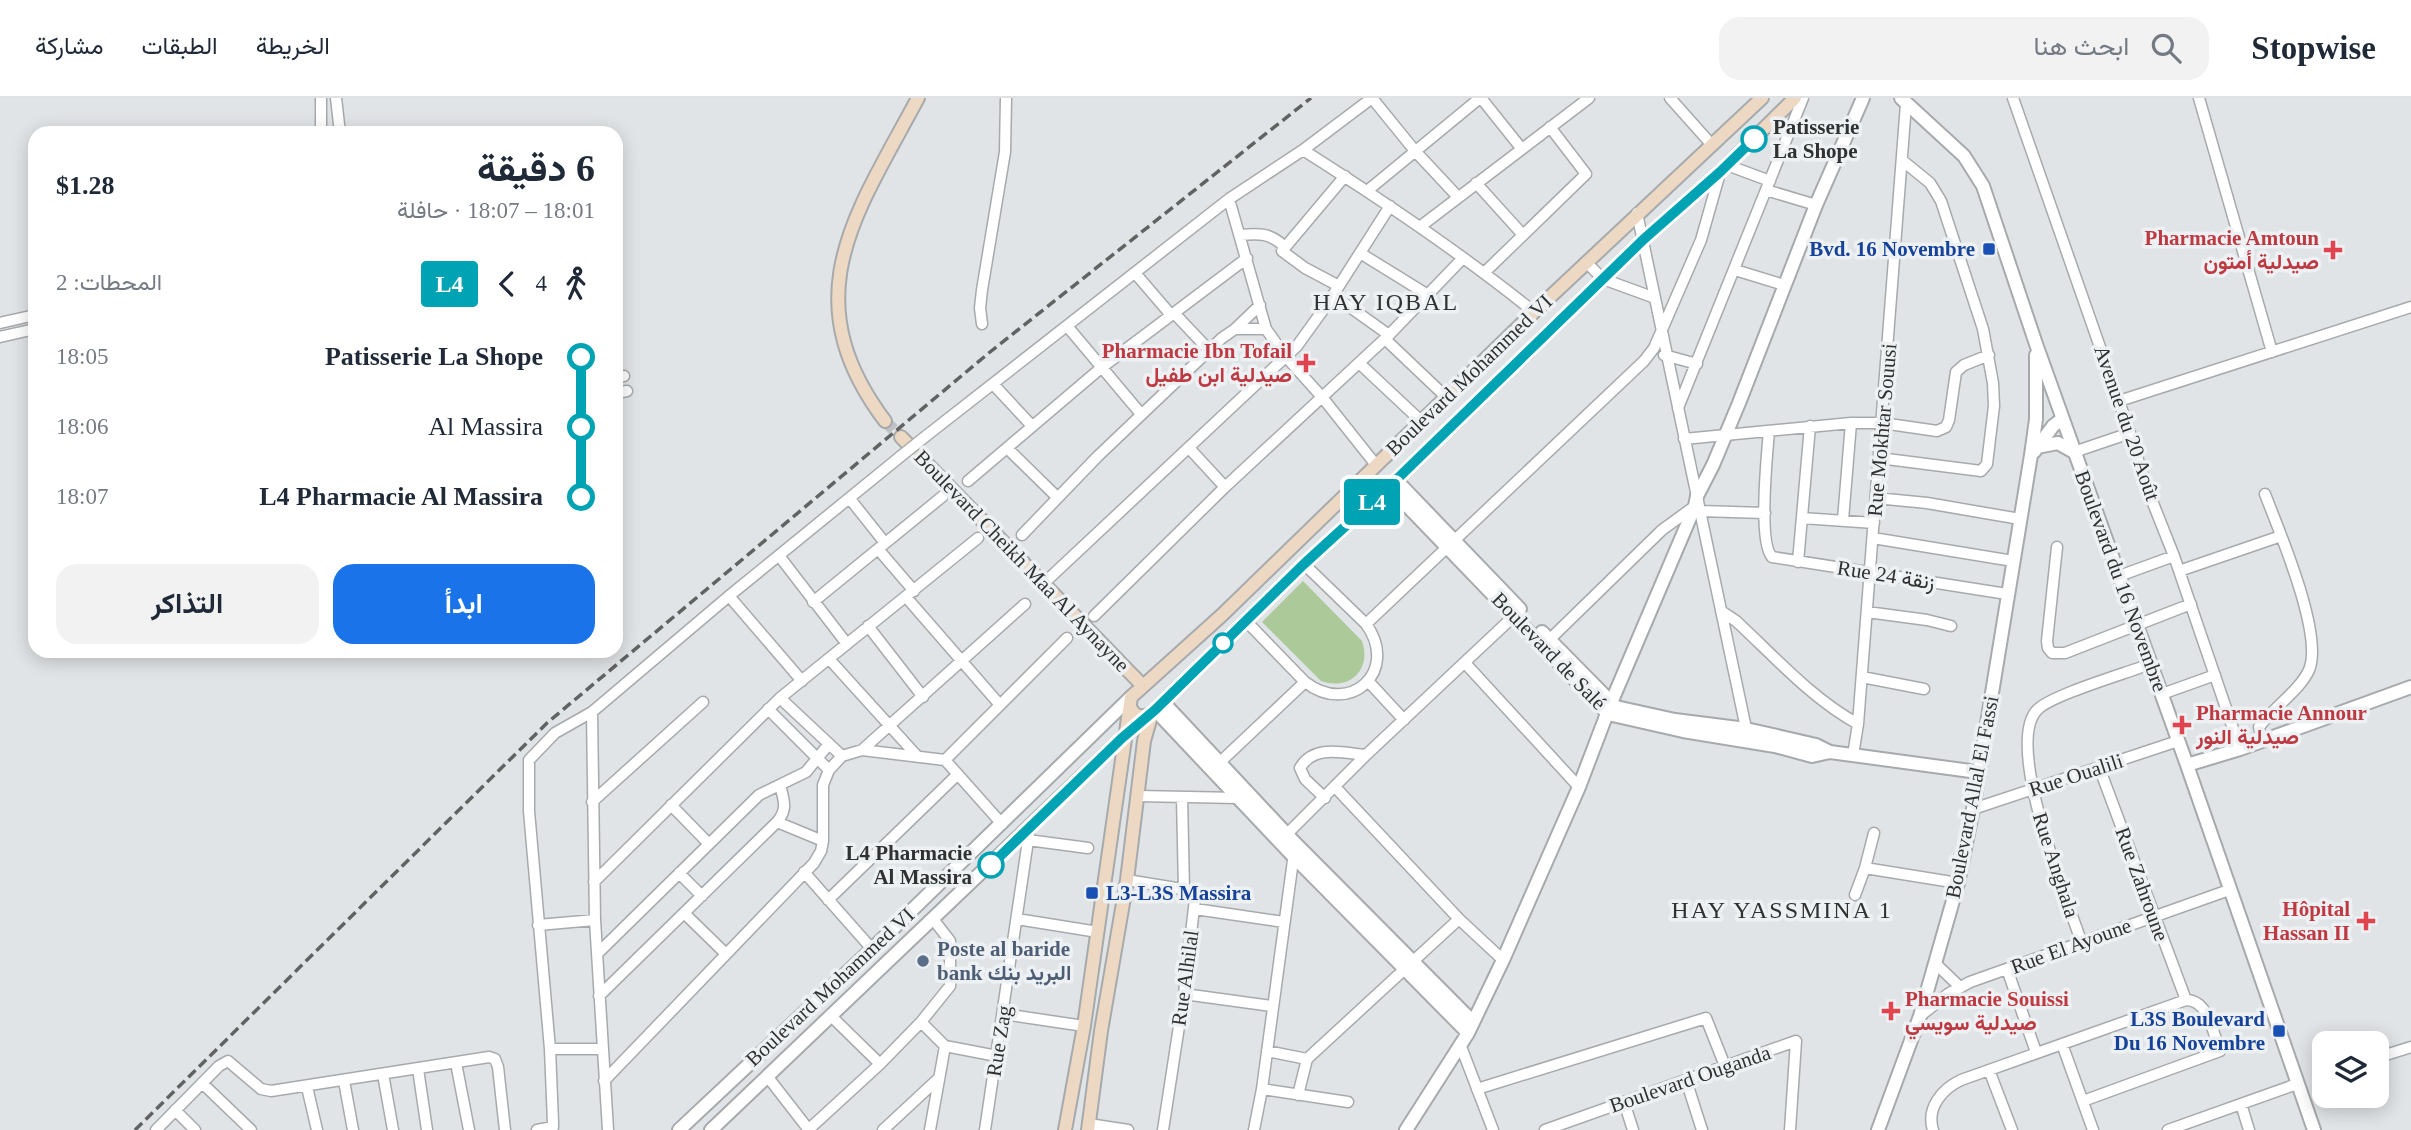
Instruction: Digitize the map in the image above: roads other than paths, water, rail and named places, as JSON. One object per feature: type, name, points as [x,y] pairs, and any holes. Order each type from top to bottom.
[{"type":"main road","points":[[885,421],[868,399],[845,348],[839,324],[839,271],[854,219],[918,98]]},
{"type":"main road","name":"Boulevard Mohammed VI","points":[[1130,701],[1586,262],[1762,98]]},
{"type":"main road","name":"Boulevard Mohammed VI","points":[[1157,708],[1245,620],[1393,483],[1644,239],[1724,169],[1795,98]]},
{"type":"main road","name":"Boulevard Cheikh Maa Al Aynayne","points":[[901,437],[1043,584],[1145,684],[1155,681],[1162,685],[1166,693],[1157,708]]},
{"type":"main road","points":[[1130,701],[1137,716],[1157,708]]},
{"type":"main road","name":"Boulevard Cheikh Maa Al Aynayne","points":[[1065,1130],[1084,1026],[1130,701]]},
{"type":"main road","points":[[1088,1127],[1101,1031],[1127,880],[1144,741],[1157,708]]},
{"type":"street","points":[[321,98],[321,126]]},
{"type":"street","points":[[336,98],[339,126]]},
{"type":"street","points":[[982,324],[982,290],[1005,152],[1006,98]]},
{"type":"street","points":[[537,1130],[553,1129],[550,1049],[528,811],[527,765],[537,750],[555,733],[592,712],[980,390],[993,384],[1229,199],[1372,98],[1415,151],[1458,197]]},
{"type":"street","points":[[1367,191],[1480,98],[1521,148]]},
{"type":"street","points":[[1421,226],[1589,98]]},
{"type":"street","points":[[1670,98],[1711,144]]},
{"type":"street","points":[[1678,409],[1803,98]]},
{"type":"street","points":[[1406,1130],[1471,1028],[1503,960],[1645,629],[1726,435],[1816,205],[1863,98]]},
{"type":"street","name":"Avenue du 20 Août","points":[[2013,98],[2145,483],[2174,556],[2240,749]]},
{"type":"street","points":[[2199,98],[2272,352]]},
{"type":"street","name":"Rue Mokhtar Souusi","points":[[1853,755],[1862,677],[1903,161],[1904,101]]},
{"type":"street","name":"Boulevard du 16 Novembre","points":[[1904,101],[1964,156],[1978,176],[2314,1130]]},
{"type":"street","points":[[1485,272],[1586,174],[1550,127]]},
{"type":"street","points":[[1303,149],[1421,226],[1485,272],[1534,312]]},
{"type":"street","points":[[1879,458],[1978,472],[1983,470],[1987,464],[1994,406],[1989,355],[1967,277],[1941,201],[1930,183],[1903,161]]},
{"type":"street","points":[[1366,624],[1644,361],[1654,348],[1701,240],[1724,169],[1816,205]]},
{"type":"street","points":[[1345,176],[1282,251],[1336,290],[1446,397]]},
{"type":"street","points":[[1476,183],[1523,235]]},
{"type":"street","points":[[1229,199],[1266,329],[1376,465]]},
{"type":"street","points":[[1043,584],[1286,357],[1307,333],[1390,206]]},
{"type":"street","points":[[1637,214],[1747,735]]},
{"type":"street","points":[[1240,235],[1266,233],[1285,247]]},
{"type":"street","points":[[1360,253],[1428,295]]},
{"type":"street","points":[[968,481],[1101,368],[1247,258]]},
{"type":"street","points":[[1094,616],[1226,487],[1387,337],[1463,258]]},
{"type":"street","points":[[1586,262],[1603,279],[1655,298]]},
{"type":"street","points":[[1735,270],[1784,285]]},
{"type":"street","points":[[1135,273],[1209,350]]},
{"type":"street","points":[[1022,535],[1141,414],[1260,305]]},
{"type":"street","points":[[2119,401],[2411,307]]},
{"type":"street","points":[[0,323],[28,317]]},
{"type":"street","points":[[1067,326],[1141,414]]},
{"type":"street","points":[[1235,329],[1266,329]]},
{"type":"street","points":[[0,337],[28,331]]},
{"type":"street","name":"Boulevard Allal El Fassi","points":[[1878,1130],[1936,964],[1958,883],[1973,809],[2007,594],[2034,451],[2036,344]]},
{"type":"street","points":[[1654,348],[1667,357],[1697,364]]},
{"type":"street","points":[[1685,439],[1851,423],[1882,423],[1930,431],[1941,430],[1949,421],[1956,372],[1964,365],[1989,355]]},
{"type":"street","points":[[1359,363],[1421,421]]},
{"type":"street","points":[[993,384],[1032,426]]},
{"type":"street","points":[[2036,419],[2058,406]]},
{"type":"street","points":[[2034,451],[2053,426],[2063,419]]},
{"type":"street","points":[[1843,520],[1851,423]]},
{"type":"street","points":[[1798,562],[1810,426]]},
{"type":"street","points":[[1546,643],[1662,530],[1697,504],[1765,513],[1769,431]]},
{"type":"street","points":[[2034,451],[2058,443],[2074,452],[2130,433]]},
{"type":"street","points":[[1007,447],[1057,497]]},
{"type":"street","points":[[1189,448],[1226,487]]},
{"type":"street","name":"Boulevard de Salé","points":[[1393,483],[1609,709],[1683,731],[1747,735],[1812,756],[1830,752],[1978,772]]},
{"type":"street","points":[[2262,741],[2259,727],[2271,710],[2293,691],[2309,669],[2311,652],[2308,611],[2265,494]]},
{"type":"street","points":[[813,602],[943,496]]},
{"type":"street","points":[[1876,498],[1927,503],[2020,519]]},
{"type":"street","points":[[850,499],[910,594],[961,662],[1000,705]]},
{"type":"street","name":"Rue 24 زنقة","points":[[1765,513],[1767,551],[1776,559],[2007,594]]},
{"type":"street","points":[[1802,518],[1874,523]]},
{"type":"street","points":[[2179,571],[2281,536]]},
{"type":"street","points":[[594,882],[780,698],[978,538]]},
{"type":"street","points":[[1873,538],[2013,561]]},
{"type":"street","name":"Boulevard de Salé","points":[[1452,543],[1515,615],[1546,643]]},
{"type":"street","points":[[2057,547],[2047,641],[2052,653],[2065,653],[2191,604]]},
{"type":"street","points":[[2119,576],[2174,556]]},
{"type":"street","points":[[780,557],[847,644]]},
{"type":"street","points":[[1245,620],[1304,682],[1316,691],[1329,696],[1343,695],[1357,690],[1368,681],[1378,659],[1373,635],[1366,624],[1304,564]]},
{"type":"street","points":[[729,596],[802,681]]},
{"type":"street","points":[[862,750],[1025,604]]},
{"type":"street","points":[[1721,611],[1736,621],[1819,698],[1839,714],[1858,724]]},
{"type":"street","points":[[1867,612],[1951,626]]},
{"type":"street","points":[[1287,839],[1366,755],[1515,615]]},
{"type":"street","points":[[868,626],[923,696]]},
{"type":"street","points":[[944,760],[1067,638]]},
{"type":"street","points":[[830,660],[918,757]]},
{"type":"street","points":[[1465,663],[1579,787]]},
{"type":"street","name":"Rue Anghala","points":[[2081,942],[2032,789],[2028,741],[2033,715],[2036,710],[2066,694],[2150,664]]},
{"type":"street","points":[[2162,694],[2215,675]]},
{"type":"street","points":[[1862,677],[1924,689]]},
{"type":"street","points":[[1368,681],[1404,720]]},
{"type":"street","points":[[1216,766],[1304,682]]},
{"type":"street","points":[[2187,765],[2240,749],[2411,687]]},
{"type":"street","points":[[780,698],[842,756]]},
{"type":"street","name":"Boulevard Mohammed VI","points":[[679,1130],[1130,701]]},
{"type":"street","points":[[592,802],[703,702]]},
{"type":"street","points":[[1157,708],[1408,966]]},
{"type":"street","name":"Boulevard Mohammed VI","points":[[711,1130],[973,880],[1029,833],[1045,811],[1157,708]]},
{"type":"street","points":[[768,709],[829,770]]},
{"type":"street","points":[[592,712],[595,920],[608,1130]]},
{"type":"street","name":"Rue Oualili","points":[[1973,809],[2178,741]]},
{"type":"street","points":[[597,954],[759,795],[806,772],[829,744]]},
{"type":"street","points":[[604,1081],[814,863],[823,841],[823,785],[829,770],[842,756],[862,750],[944,760],[1002,824]]},
{"type":"street","points":[[1325,798],[1305,779],[1300,768],[1304,762],[1322,752],[1366,755]]},
{"type":"street","points":[[1216,766],[1238,798],[1287,839],[1293,856],[1471,1028]]},
{"type":"street","name":"Rue Zahroune","points":[[2099,767],[2186,1000]]},
{"type":"street","points":[[828,900],[957,775]]},
{"type":"street","points":[[599,996],[784,814],[786,805],[780,785]]},
{"type":"street","points":[[1336,788],[1459,919],[1503,960]]},
{"type":"street","points":[[1032,796],[1045,811]]},
{"type":"street","points":[[1138,796],[1238,798]]},
{"type":"street","points":[[1127,880],[1184,890],[1182,797]]},
{"type":"street","points":[[671,805],[709,844]]},
{"type":"street","points":[[777,822],[823,841]]},
{"type":"street","points":[[1029,833],[1088,848]]},
{"type":"street","name":"Rue Zag","points":[[985,1130],[1029,833]]},
{"type":"street","points":[[1855,895],[1874,833]]},
{"type":"street","points":[[1254,1130],[1262,1089],[1293,856]]},
{"type":"street","points":[[958,865],[973,880]]},
{"type":"street","points":[[1865,868],[1958,883]]},
{"type":"street","points":[[804,872],[872,949]]},
{"type":"street","points":[[679,873],[702,895]]},
{"type":"street","name":"Rue Alhilal","points":[[1163,1130],[1195,909],[1193,894],[1184,890]]},
{"type":"street","name":"Rue El Ayoune","points":[[1920,1016],[1960,986],[2229,890]]},
{"type":"street","points":[[1195,909],[1284,922]]},
{"type":"street","points":[[684,913],[726,954]]},
{"type":"street","points":[[767,1076],[808,1130],[880,1064],[922,1022],[950,986],[950,941],[933,919]]},
{"type":"street","points":[[1017,919],[1098,932]]},
{"type":"street","points":[[1298,1095],[1307,1059],[1459,919]]},
{"type":"street","points":[[538,925],[595,920]]},
{"type":"street","points":[[1936,964],[1960,986]]},
{"type":"street","points":[[2007,969],[2036,1052]]},
{"type":"street","points":[[1184,994],[1272,1006]]},
{"type":"street","points":[[1933,1130],[1933,1110],[1942,1093],[1953,1084],[2186,1000],[2197,1002],[2204,1010],[2220,1051],[2083,1101]]},
{"type":"street","points":[[1003,1014],[1084,1026]]},
{"type":"street","points":[[830,1015],[880,1064]]},
{"type":"street","points":[[1477,1089],[1706,1018],[1725,1066]]},
{"type":"street","points":[[922,1022],[946,1046],[996,1056]]},
{"type":"street","name":"Boulevard Ouganda","points":[[1545,1130],[1564,1127],[1624,1102],[1796,1041],[1790,1130]]},
{"type":"street","points":[[1460,1044],[1493,1130]]},
{"type":"street","points":[[2062,1044],[2093,1130]]},
{"type":"street","points":[[930,1130],[946,1046]]},
{"type":"street","points":[[2389,1054],[2411,1047]]},
{"type":"street","points":[[550,1049],[602,1049]]},
{"type":"street","points":[[765,1049],[778,1065]]},
{"type":"street","points":[[1267,1051],[1307,1059]]},
{"type":"street","points":[[156,1130],[219,1066],[228,1061],[261,1089],[271,1091],[489,1057],[495,1059],[498,1067],[505,1130]]},
{"type":"street","points":[[456,1063],[468,1130]]},
{"type":"street","points":[[418,1069],[427,1130]]},
{"type":"street","points":[[1989,1070],[2012,1130]]},
{"type":"street","points":[[383,1074],[393,1130]]},
{"type":"street","points":[[883,1130],[939,1078]]},
{"type":"street","points":[[1686,1080],[1702,1130]]},
{"type":"street","points":[[344,1081],[352,1130]]},
{"type":"street","points":[[202,1083],[251,1130]]},
{"type":"street","points":[[2168,1130],[2297,1083]]},
{"type":"street","points":[[307,1087],[317,1130]]},
{"type":"street","points":[[1262,1089],[1348,1102]]},
{"type":"street","points":[[1624,1102],[1633,1130]]},
{"type":"street","points":[[2241,1104],[2249,1130]]},
{"type":"street","points":[[175,1110],[195,1130]]},
{"type":"street","points":[[1088,1127],[1128,1130]]},
{"type":"tunnel","points":[[885,421],[901,437]]},
{"type":"railway","points":[[135,1130],[547,723],[990,352],[1311,98]]},
{"type":"place","name":"Patisserie La Shope","points":[[1754,139]]},
{"type":"place","name":"Bvd. 16 Novembre","points":[[1989,249]]},
{"type":"place","name":"Pharmacie Amtoun صيدلية أمتون","points":[[2333,250]]},
{"type":"place","name":"Pharmacie Ibn Tofail صيدلية ابن طفيل","points":[[1306,363]]},
{"type":"place","name":"Pharmacie Annour صيدلية النور","points":[[2182,725]]},
{"type":"place","name":"L4 Pharmacie Al Massira","points":[[991,865]]},
{"type":"place","name":"L3-L3S Massira","points":[[1092,893]]},
{"type":"place","name":"Hôpital Hassan II","points":[[2366,921]]},
{"type":"place","name":"Poste al baride bank البريد بنك","points":[[923,961]]},
{"type":"place","name":"Pharmacie Souissi صيدلية سويسي","points":[[1891,1011]]},
{"type":"place","name":"L3S Boulevard Du 16 Novembre","points":[[2279,1031]]},
{"type":"district","name":"HAY IQBAL","points":[[1386,302]]},
{"type":"district","name":"HAY YASSMINA 1","points":[[1782,910]]}]
